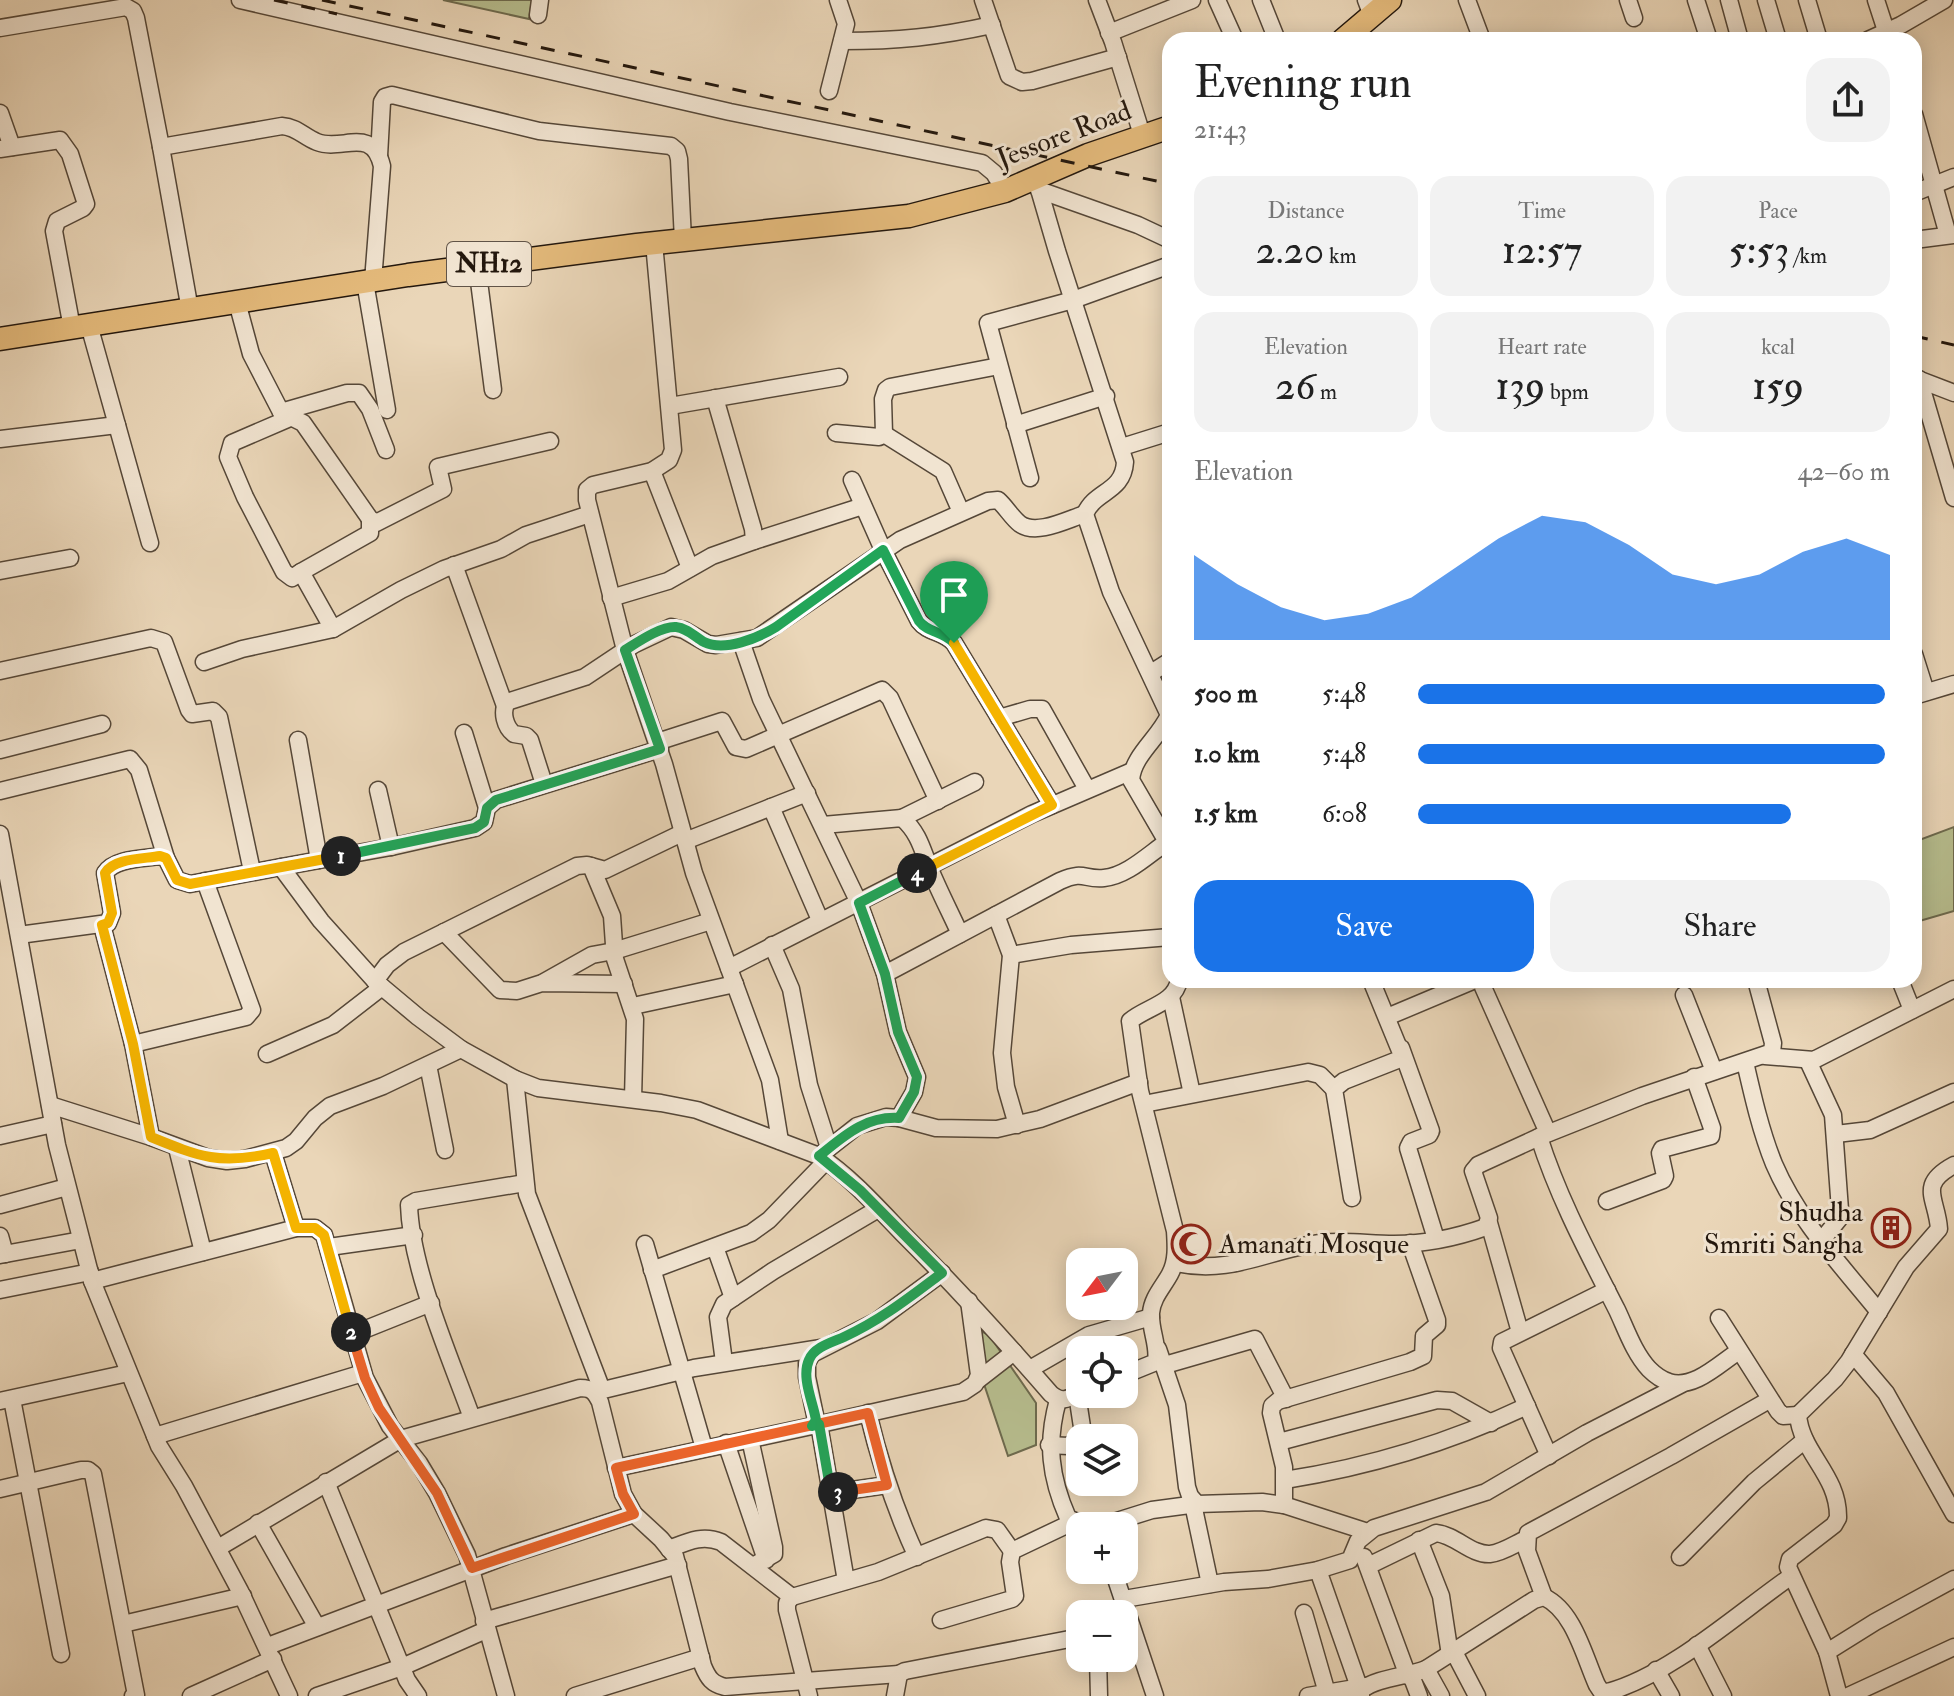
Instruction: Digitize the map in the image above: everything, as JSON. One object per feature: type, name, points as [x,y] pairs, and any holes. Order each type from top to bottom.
[{"type":"highway","points":[[1354,32],[1369,8],[1390,0]]},
{"type":"highway","name":"Jessore Road","points":[[683,240],[909,216],[1038,185],[1088,155],[1162,130]]},
{"type":"highway","name":"NH12","points":[[0,339],[369,281],[683,240]]},
{"type":"street","points":[[240,0],[730,112],[982,163],[994,173],[1005,191]]},
{"type":"street","points":[[829,91],[846,24],[838,0]]},
{"type":"street","points":[[983,0],[1009,76],[1022,82],[1118,57]]},
{"type":"street","points":[[1097,0],[1143,138]]},
{"type":"street","points":[[1109,33],[1192,0]]},
{"type":"street","points":[[1217,0],[1231,32]]},
{"type":"street","points":[[1261,0],[1274,32]]},
{"type":"street","points":[[1467,0],[1479,32]]},
{"type":"street","points":[[1628,0],[1634,18]]},
{"type":"street","points":[[1696,0],[1706,32]]},
{"type":"street","points":[[1729,0],[1738,32]]},
{"type":"street","points":[[1766,0],[1776,32]]},
{"type":"street","points":[[1807,0],[1817,32]]},
{"type":"street","points":[[1876,0],[1887,32]]},
{"type":"street","points":[[1894,32],[1944,0]]},
{"type":"street","points":[[1950,0],[1954,10]]},
{"type":"street","points":[[0,28],[133,6],[190,310]]},
{"type":"street","points":[[842,41],[930,38],[992,25]]},
{"type":"street","points":[[379,156],[382,102],[392,95],[539,131],[671,146],[677,151],[679,159],[683,240]]},
{"type":"street","points":[[0,113],[6,148],[60,140],[70,154],[86,204],[57,221],[54,231],[80,327],[117,425],[150,543]]},
{"type":"street","points":[[161,147],[288,126],[322,144],[363,143],[373,147],[382,166],[369,281],[387,410]]},
{"type":"street","points":[[1922,140],[1951,235],[1922,239]]},
{"type":"street","points":[[1922,190],[1954,177]]},
{"type":"street","points":[[1038,185],[1162,236]]},
{"type":"street","points":[[1038,185],[1125,462],[1124,475],[1088,506],[1085,514],[1111,592],[1162,699]]},
{"type":"street","points":[[654,243],[673,450],[669,460],[652,471],[593,485],[587,490],[590,514],[625,650],[658,746],[684,837],[711,921],[770,1080],[780,1141]]},
{"type":"street","points":[[477,266],[493,390]]},
{"type":"street","points":[[1030,478],[988,323],[1073,300],[1162,268]]},
{"type":"street","points":[[237,302],[251,354],[286,415],[303,423],[370,519],[376,523],[443,489],[438,467],[550,441]]},
{"type":"street","points":[[884,434],[883,399],[890,387],[999,366]]},
{"type":"street","points":[[670,406],[839,377]]},
{"type":"street","points":[[1922,380],[1954,393]]},
{"type":"street","points":[[370,519],[370,533],[292,578],[284,572],[228,457],[232,443],[286,415],[347,393],[359,393],[370,409],[386,450]]},
{"type":"street","points":[[1015,425],[1106,396]]},
{"type":"street","points":[[1922,397],[1954,498]]},
{"type":"street","points":[[715,398],[754,541]]},
{"type":"street","points":[[0,439],[117,425]]},
{"type":"street","points":[[836,433],[879,437],[884,434]]},
{"type":"street","points":[[884,434],[943,471],[961,512]]},
{"type":"street","points":[[1122,447],[1162,434]]},
{"type":"street","points":[[652,471],[690,568]]},
{"type":"street","points":[[852,480],[919,621],[927,629],[941,632],[954,643],[1052,805]]},
{"type":"street","points":[[505,706],[507,702],[585,677],[625,650],[671,627],[684,630],[708,644],[757,638],[883,550],[961,512],[998,500],[1019,523],[1030,528],[1085,514]]},
{"type":"street","points":[[611,598],[668,581],[712,556],[863,506]]},
{"type":"street","points":[[204,662],[242,649],[333,629],[408,586],[454,565],[501,549],[526,535],[590,514]]},
{"type":"street","points":[[0,571],[70,558]]},
{"type":"street","points":[[454,565],[505,706],[510,731],[530,740],[544,784]]},
{"type":"street","points":[[301,572],[333,629]]},
{"type":"street","points":[[0,671],[151,638],[164,642],[189,710],[197,715],[213,711],[219,717],[252,871]]},
{"type":"street","points":[[741,641],[756,688],[859,903],[885,974],[898,1032],[917,1077],[914,1092],[899,1118]]},
{"type":"street","points":[[1151,673],[1162,666]]},
{"type":"street","points":[[1922,693],[1954,684]]},
{"type":"street","points":[[0,791],[130,759],[139,770],[166,858],[177,880],[184,884],[391,847],[481,826],[487,808],[496,800],[658,746],[717,721],[726,724],[736,747],[740,749],[882,690],[890,698],[938,801]]},
{"type":"street","points":[[999,718],[1030,709],[1042,709],[1087,789]]},
{"type":"street","points":[[0,750],[102,724]]},
{"type":"street","points":[[1162,730],[1132,771],[1131,780],[1162,834]]},
{"type":"street","points":[[464,733],[487,808]]},
{"type":"street","points":[[298,740],[319,860]]},
{"type":"street","points":[[633,1006],[732,976],[772,945],[820,920],[1052,805],[1132,771]]},
{"type":"street","points":[[823,825],[902,818],[975,782]]},
{"type":"street","points":[[378,790],[391,847]]},
{"type":"street","points":[[267,1054],[343,1019],[379,984],[394,959],[577,866],[605,870],[684,837],[807,793]]},
{"type":"street","points":[[771,807],[820,920]]},
{"type":"street","points":[[902,818],[917,835],[960,934]]},
{"type":"street","points":[[0,834],[2,859],[53,1124],[91,1276],[155,1436],[243,1596],[289,1696]]},
{"type":"street","points":[[885,974],[1069,877],[1078,874],[1098,878],[1115,876],[1162,849]]},
{"type":"street","points":[[19,935],[108,923],[112,913],[105,873],[107,868],[116,863],[160,856],[166,858]]},
{"type":"street","points":[[591,866],[612,916],[614,951],[633,1006],[633,1099]]},
{"type":"street","points":[[281,867],[321,921],[379,984],[461,1049],[515,1079],[538,1088],[697,1110],[825,1155],[969,1301],[1058,1400],[1066,1399]]},
{"type":"street","points":[[133,1044],[246,1017],[252,1010],[205,881]]},
{"type":"street","points":[[996,915],[1011,955],[1002,1053],[1006,1087],[1017,1125]]},
{"type":"street","points":[[444,932],[500,990],[517,991],[542,983],[592,955],[711,921]]},
{"type":"street","points":[[102,925],[133,1044],[151,1137]]},
{"type":"street","points":[[1011,955],[1071,945],[1162,938]]},
{"type":"street","points":[[772,945],[791,989],[825,1155]]},
{"type":"street","points":[[542,983],[624,984]]},
{"type":"street","points":[[1178,988],[1171,997],[1130,1021],[1139,1082],[1175,1231],[1175,1263],[1155,1298],[1151,1317],[1177,1405],[1187,1487],[1195,1504],[1210,1584]]},
{"type":"street","points":[[1374,988],[1431,1131],[1429,1135],[1411,1142],[1408,1148],[1436,1239]]},
{"type":"street","points":[[1387,1017],[1456,988]]},
{"type":"street","points":[[1483,988],[1543,1135],[1566,1208],[1642,1360],[1650,1370],[1671,1383],[1682,1384]]},
{"type":"street","points":[[1520,1332],[1475,1180],[1475,1168],[1543,1135],[1694,1077],[1772,1052],[1773,1043],[1758,988]]},
{"type":"street","points":[[1903,988],[1912,1010]]},
{"type":"street","points":[[1765,1056],[1808,1061],[1823,1057],[1954,989]]},
{"type":"street","points":[[1684,995],[1714,1071]]},
{"type":"street","points":[[1171,997],[1192,1094]]},
{"type":"street","points":[[1334,1089],[1344,1081],[1400,1059],[1399,1044]]},
{"type":"street","points":[[50,1105],[208,1158],[227,1161],[273,1153],[296,1141],[330,1106],[374,1090],[461,1049]]},
{"type":"street","points":[[1808,1061],[1830,1105],[1836,1134],[1839,1219],[1821,1241]]},
{"type":"street","points":[[1745,1062],[1758,1117],[1776,1167],[1808,1223],[1879,1312]]},
{"type":"street","points":[[428,1065],[445,1150]]},
{"type":"street","points":[[1144,1104],[1308,1072],[1320,1075],[1334,1089],[1352,1198]]},
{"type":"street","points":[[1607,1201],[1663,1180],[1662,1149],[1711,1136],[1712,1128],[1694,1077]]},
{"type":"street","points":[[515,1079],[525,1183],[532,1210],[598,1391],[623,1494],[634,1514],[669,1549],[678,1565],[701,1657],[716,1690],[725,1687],[808,1689],[1066,1640]]},
{"type":"street","points":[[652,1270],[761,1227],[825,1155],[857,1126],[886,1117],[936,1128],[997,1129],[1058,1113],[1139,1082]]},
{"type":"street","points":[[1836,1134],[1870,1130],[1954,1092]]},
{"type":"street","points":[[0,1136],[53,1124]]},
{"type":"street","points":[[177,1148],[203,1252]]},
{"type":"street","points":[[273,1153],[296,1228]]},
{"type":"street","points":[[1719,1318],[1769,1400],[1783,1416],[1798,1415],[1835,1379],[1906,1267],[1939,1229],[1930,1195],[1931,1186],[1937,1177],[1954,1165]]},
{"type":"street","points":[[472,1418],[431,1303],[409,1209],[412,1202],[525,1183]]},
{"type":"street","points":[[0,1205],[67,1187]]},
{"type":"street","points":[[724,1362],[718,1317],[724,1304],[878,1209]]},
{"type":"street","points":[[1938,1221],[1954,1232]]},
{"type":"street","points":[[1175,1263],[1197,1268],[1226,1266],[1315,1244],[1342,1241],[1410,1243],[1479,1229],[1489,1223]]},
{"type":"street","points":[[0,1290],[91,1276],[296,1228],[315,1228],[324,1235],[363,1373],[379,1408],[437,1493],[472,1568],[506,1696]]},
{"type":"street","points":[[329,1247],[414,1235]]},
{"type":"street","points":[[0,1236],[2,1255],[81,1240]]},
{"type":"street","points":[[1284,1505],[1285,1480],[1272,1406],[1423,1356],[1424,1336],[1437,1325],[1437,1320],[1410,1243]]},
{"type":"street","points":[[645,1244],[704,1448]]},
{"type":"street","points":[[715,1247],[733,1298]]},
{"type":"street","points":[[846,1581],[807,1377],[807,1363],[812,1354],[821,1348],[877,1321],[942,1273]]},
{"type":"street","points":[[1549,1456],[1501,1348],[1506,1338],[1607,1290]]},
{"type":"street","points":[[969,1301],[978,1380]]},
{"type":"street","points":[[351,1335],[431,1303]]},
{"type":"street","points":[[1030,1369],[1089,1335],[1151,1317]]},
{"type":"street","points":[[1138,1369],[1162,1357],[1255,1339],[1286,1399]]},
{"type":"street","points":[[218,1548],[401,1439],[580,1388],[598,1391],[724,1362],[821,1348]]},
{"type":"street","points":[[1118,1584],[1124,1599],[1210,1584],[1268,1579],[1318,1570],[1350,1560],[1363,1536],[1384,1524],[1486,1492],[1587,1433],[1695,1380],[1739,1351]]},
{"type":"street","points":[[616,1468],[963,1392],[1014,1352]]},
{"type":"street","points":[[1853,1354],[1886,1393],[1954,1514]]},
{"type":"street","points":[[61,1654],[6,1400],[128,1373]]},
{"type":"street","points":[[155,1436],[363,1373]]},
{"type":"street","points":[[1058,1400],[1049,1445],[1066,1513]]},
{"type":"street","points":[[1279,1442],[1437,1400],[1452,1401],[1491,1423]]},
{"type":"street","points":[[1544,1597],[1527,1551],[1528,1533],[1769,1400]]},
{"type":"street","points":[[1285,1480],[1375,1461],[1491,1423],[1527,1406]]},
{"type":"street","points":[[868,1413],[887,1485],[900,1523],[917,1557]]},
{"type":"street","points":[[1798,1415],[1805,1440],[1829,1476],[1838,1518],[1834,1525],[1790,1559],[1788,1567],[1827,1652],[1839,1696]]},
{"type":"street","points":[[750,1439],[774,1547],[774,1554],[759,1563]]},
{"type":"street","points":[[1680,1557],[1754,1482],[1805,1440]]},
{"type":"street","points":[[726,1443],[759,1563]]},
{"type":"street","points":[[1049,1445],[1066,1446]]},
{"type":"street","points":[[0,1489],[81,1470],[93,1474],[136,1695],[133,1696]]},
{"type":"street","points":[[326,1482],[402,1667],[418,1696]]},
{"type":"street","points":[[831,1493],[887,1485]]},
{"type":"street","points":[[1138,1514],[1195,1504],[1262,1502],[1284,1505],[1363,1536]]},
{"type":"street","points":[[191,1696],[317,1627],[472,1568],[634,1514]]},
{"type":"street","points":[[258,1523],[317,1627]]},
{"type":"street","points":[[808,1689],[787,1610],[787,1603],[792,1597],[917,1557],[992,1527],[1001,1533],[1012,1551]]},
{"type":"street","points":[[941,1620],[1012,1599],[1015,1596],[1009,1555],[1012,1551],[1066,1529]]},
{"type":"street","points":[[1368,1566],[1436,1533],[1446,1534],[1477,1552],[1492,1554],[1526,1539]]},
{"type":"street","points":[[1363,1536],[1368,1566],[1415,1673],[1419,1696]]},
{"type":"street","points":[[669,1549],[694,1539],[712,1538],[759,1563],[792,1597]]},
{"type":"street","points":[[1419,1540],[1441,1596],[1452,1653],[1477,1696]]},
{"type":"street","points":[[317,1696],[402,1667],[485,1626],[678,1565]]},
{"type":"street","points":[[1318,1570],[1362,1690]]},
{"type":"street","points":[[1308,1696],[1362,1690],[1415,1673],[1534,1600],[1544,1597],[1554,1601],[1564,1612],[1597,1685],[1607,1694],[1697,1645],[1790,1577]]},
{"type":"street","points":[[1827,1652],[1954,1579]]},
{"type":"street","points":[[123,1624],[243,1596]]},
{"type":"street","points":[[1304,1613],[1327,1693]]},
{"type":"street","points":[[1697,1645],[1723,1696]]},
{"type":"street","points":[[1848,1696],[1954,1647]]},
{"type":"street","points":[[1138,1652],[1155,1696]]},
{"type":"street","points":[[575,1696],[701,1657]]},
{"type":"street","points":[[1656,1670],[1671,1696]]},
{"type":"street","points":[[1098,1672],[1099,1696]]},
{"type":"street","points":[[1415,1673],[1441,1696]]},
{"type":"street","points":[[895,1696],[899,1674]]},
{"type":"green space","points":[[443,0],[532,0],[529,19]]},
{"type":"green space","points":[[1954,827],[1954,911],[1922,920],[1922,839]]},
{"type":"green space","points":[[977,1329],[989,1335],[1036,1403],[1036,1445],[1008,1456],[981,1375]]},
{"type":"railway","points":[[274,0],[337,14]]},
{"type":"railway","points":[[322,0],[1162,182]]},
{"type":"railway","points":[[1922,338],[1954,345]]},
{"type":"place","name":"Shudha Smriti Sangha","points":[[1891,1228]]},
{"type":"place","name":"Amanati Mosque","points":[[1191,1244]]},
{"type":"route","points":[[954,643],[941,632],[927,629],[919,621],[883,550],[757,638],[708,644],[678,627],[671,627],[625,650],[660,749],[496,800],[487,808],[481,826],[391,847],[190,884],[177,880],[166,858],[160,856],[116,863],[107,868],[105,873],[112,913],[108,923],[102,925],[133,1044],[151,1137],[190,1153],[227,1161],[273,1153],[296,1228],[315,1228],[324,1235],[329,1247],[357,1356],[379,1408],[437,1493],[472,1568],[634,1514],[623,1494],[616,1468],[714,1445],[805,1427],[819,1424],[868,1413],[887,1485],[831,1493],[819,1424],[812,1426],[816,1420],[807,1377],[807,1363],[812,1354],[877,1321],[942,1273],[860,1190],[819,1156],[857,1126],[886,1117],[899,1118],[917,1085],[915,1066],[898,1032],[885,974],[859,903],[1052,805],[954,643]]}]
